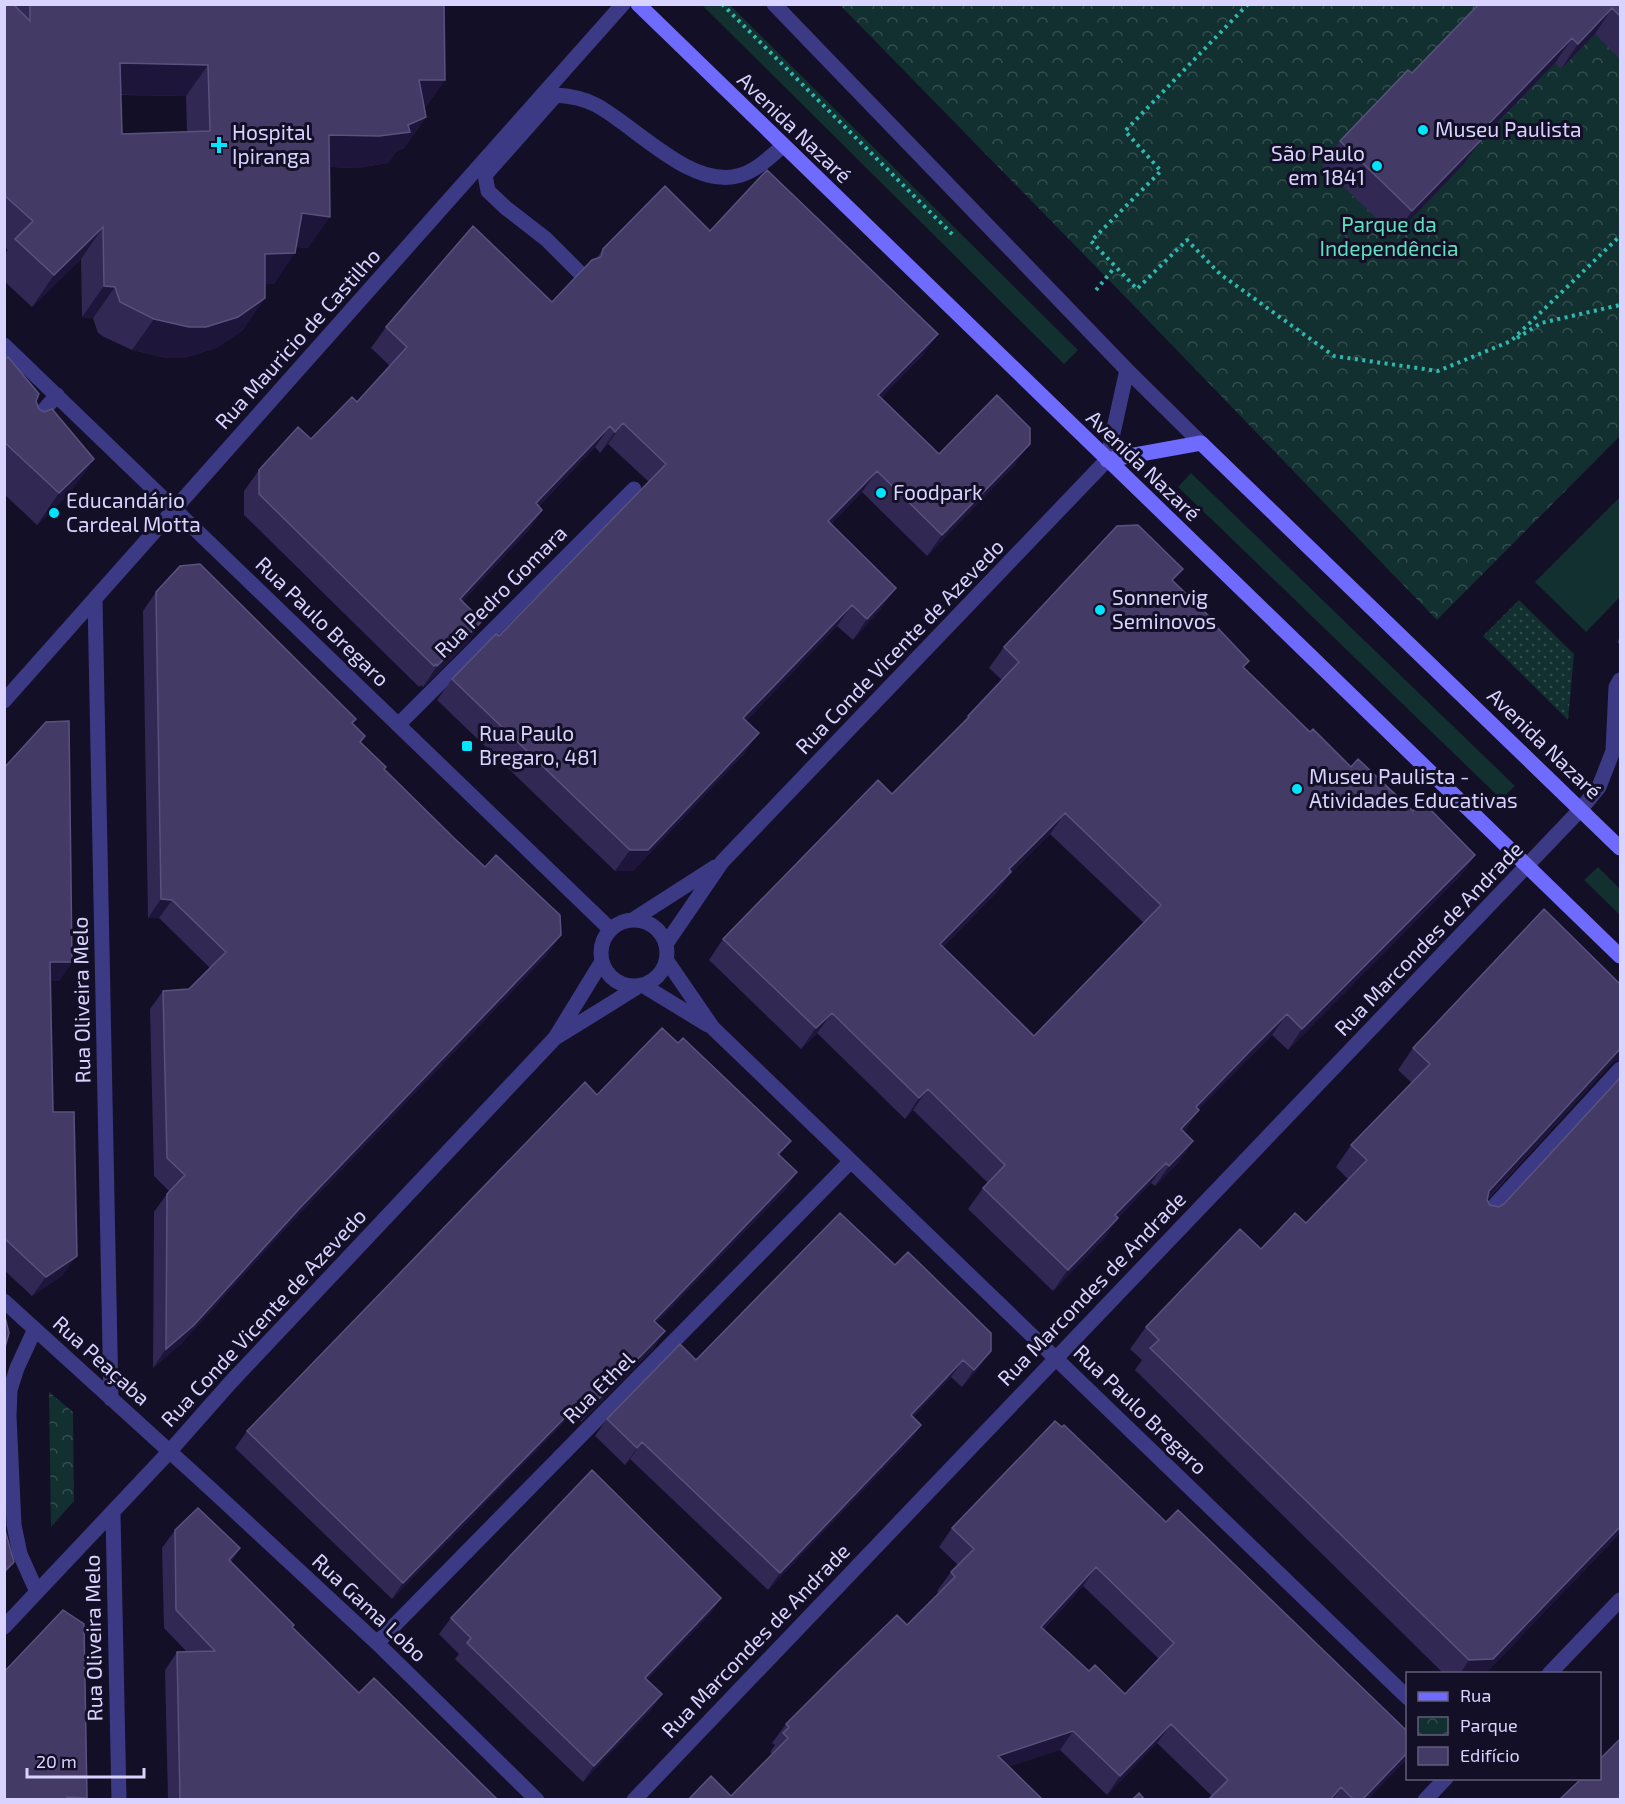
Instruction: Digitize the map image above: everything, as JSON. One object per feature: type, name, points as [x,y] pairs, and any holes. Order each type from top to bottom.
[{"type":"main road","name":"Avenida Nazaré","points":[[638,4],[1620,956]]},
{"type":"main road","name":"Avenida Nazaré","points":[[1200,443],[1620,848]]},
{"type":"main road","points":[[1107,460],[1200,443]]},
{"type":"street","name":"Rua Mauricio de Castilho","points":[[4,701],[623,4]]},
{"type":"street","name":"Avenida Nazaré","points":[[774,4],[1200,443]]},
{"type":"street","points":[[579,272],[546,239],[488,191],[485,176],[556,95],[578,97],[598,106],[657,149],[700,172],[716,177],[736,177],[755,169],[783,147]]},
{"type":"street","name":"Rua Paulo Bregaro","points":[[4,345],[610,929]]},
{"type":"street","points":[[1107,460],[1127,370]]},
{"type":"street","points":[[23,434],[57,395]]},
{"type":"street","name":"Rua Conde Vicente de Azevedo","points":[[666,944],[722,862],[1107,460]]},
{"type":"street","name":"Rua Pedro Gomara","points":[[399,725],[634,489]]},
{"type":"street","name":"Rua Oliveira Melo","points":[[95,599],[111,1399]]},
{"type":"street","name":"Rua Marcondes de Andrade","points":[[634,1800],[1581,809],[1599,788],[1613,752],[1616,687],[1620,680]]},
{"type":"street","name":"Rua Conde Vicente de Azevedo","points":[[634,920],[722,862]]},
{"type":"street","points":[[634,920],[654,926],[666,944],[667,961],[659,976],[640,987],[614,981],[601,963],[601,945],[610,929],[621,922],[634,920]]},
{"type":"street","name":"Rua Paulo Bregaro","points":[[667,961],[713,1028],[1406,1697]]},
{"type":"street","name":"Rua Conde Vicente de Azevedo","points":[[4,1627],[113,1513],[238,1374],[555,1038],[601,963]]},
{"type":"street","name":"Rua Paulo Bregaro","points":[[640,987],[713,1028]]},
{"type":"street","name":"Rua Conde Vicente de Azevedo","points":[[555,1038],[640,987]]},
{"type":"street","points":[[1481,1220],[1620,1069]]},
{"type":"street","name":"Rua Ethel","points":[[377,1643],[851,1161]]},
{"type":"street","name":"Rua Peaçaba","points":[[4,1301],[170,1451]]},
{"type":"street","points":[[35,1329],[16,1368],[10,1390],[9,1416],[14,1525],[20,1554],[37,1592]]},
{"type":"street","name":"Rua Gama Lobo","points":[[170,1451],[377,1643],[537,1800]]},
{"type":"street","name":"Rua Oliveira Melo","points":[[113,1513],[119,1800]]},
{"type":"street","points":[[1551,1672],[1620,1600]]},
{"type":"street","points":[[1425,1800],[1445,1780]]},
{"type":"path","points":[[722,4],[956,238]]},
{"type":"path","points":[[1248,4],[1125,131],[1161,171],[1091,241],[1137,289],[1187,240],[1220,274],[1334,356],[1438,371],[1511,341],[1541,323],[1620,305]]},
{"type":"path","points":[[1511,341],[1620,236]]},
{"type":"path","points":[[1096,290],[1115,267]]},
{"type":"green space","points":[[702,5],[730,5],[1078,350],[1064,364]]},
{"type":"green space","name":"Parque da Independência","points":[[840,5],[1620,5],[1620,436],[1437,620]]},
{"type":"green space","points":[[1191,473],[1515,786],[1501,799],[1178,487]]},
{"type":"green space","points":[[1620,497],[1620,597],[1586,632],[1535,582]]},
{"type":"green space","points":[[1519,600],[1574,654],[1568,720],[1483,636]]},
{"type":"green space","points":[[1598,867],[1620,889],[1620,915],[1584,880]]},
{"type":"green space","points":[[49,1392],[73,1412],[74,1501],[51,1527]]},
{"type":"building","name":"Hospital Ipiranga","points":[[4,4],[13,4],[30,21],[30,4],[444,4],[445,80],[419,80],[426,117],[408,125],[410,132],[379,136],[329,135],[330,217],[302,213],[295,253],[265,254],[265,298],[238,317],[206,327],[189,327],[154,319],[120,302],[115,287],[104,286],[103,227],[54,275],[15,239],[33,221],[4,195]],"holes":[[[120,63],[208,65],[210,131],[122,134]]]},
{"type":"building","name":"Museu Paulista","points":[[1479,4],[1620,4],[1620,16],[1612,8],[1578,44],[1572,38],[1477,136],[1481,140],[1412,211],[1340,141],[1408,70],[1412,73]]},
{"type":"building","points":[[767,170],[938,334],[878,395],[939,454],[997,395],[1030,428],[1030,444],[942,535],[877,471],[828,521],[896,588],[867,619],[852,605],[743,718],[759,733],[648,850],[630,850],[452,679],[496,634],[499,636],[666,464],[623,423],[615,432],[610,426],[536,503],[542,510],[460,599],[482,621],[437,666],[436,664],[434,666],[259,494],[259,470],[298,427],[311,439],[352,397],[357,402],[407,347],[386,327],[473,226],[552,302],[592,260],[601,257],[603,249],[665,186],[710,231]]},
{"type":"building","points":[[8,357],[39,394],[36,401],[39,409],[44,412],[52,409],[94,459],[59,493],[4,442],[4,360]]},
{"type":"building","points":[[1138,525],[1183,569],[1172,580],[1215,622],[1213,623],[1249,661],[1243,667],[1310,732],[1313,729],[1351,767],[1358,759],[1413,811],[1422,801],[1475,855],[1302,1029],[1287,1014],[1250,1051],[1196,1107],[1199,1110],[1181,1129],[1193,1141],[1169,1166],[1166,1163],[1115,1215],[1118,1218],[1068,1270],[983,1188],[1005,1165],[928,1089],[919,1098],[832,1013],[816,1028],[723,939],[878,780],[892,794],[969,717],[1019,662],[1004,647],[1117,526]],"holes":[[[1065,813],[1161,905],[1034,1036],[940,944],[1011,872],[1009,869]]]},
{"type":"building","points":[[200,564],[356,719],[352,723],[365,736],[360,742],[455,839],[485,867],[496,855],[560,915],[561,935],[299,1209],[194,1325],[166,1349],[167,1194],[185,1175],[167,1158],[163,991],[189,989],[226,952],[172,900],[161,899],[156,592],[180,566]]},
{"type":"building","points":[[69,721],[72,962],[50,962],[53,1112],[74,1112],[77,1256],[46,1277],[4,1238],[4,768],[46,722]]},
{"type":"building","points":[[1544,909],[1620,984],[1620,1049],[1489,1191],[1487,1200],[1490,1205],[1499,1207],[1504,1204],[1620,1078],[1620,1527],[1493,1659],[1469,1660],[1150,1348],[1159,1340],[1146,1327],[1240,1229],[1261,1249],[1295,1213],[1306,1223],[1367,1160],[1351,1145],[1430,1064],[1413,1048]]},
{"type":"building","points":[[662,1028],[678,1043],[683,1038],[791,1141],[778,1154],[797,1172],[654,1321],[665,1331],[592,1406],[584,1398],[403,1583],[247,1431],[585,1082],[597,1095]]},
{"type":"building","points":[[840,1213],[895,1265],[908,1252],[991,1333],[991,1351],[974,1370],[963,1360],[911,1415],[921,1425],[780,1573],[642,1442],[637,1448],[607,1419],[680,1344],[696,1360]]},
{"type":"building","points":[[4,1313],[9,1333],[4,1351]]},
{"type":"building","points":[[1055,1421],[1062,1427],[1064,1425],[1166,1522],[1178,1510],[1406,1730],[1406,1754],[1362,1800],[1354,1800],[1341,1787],[1330,1800],[1208,1800],[1228,1780],[1171,1724],[1120,1776],[1073,1731],[998,1756],[1043,1800],[688,1800],[711,1776],[731,1796],[788,1738],[783,1733],[789,1727],[786,1724],[897,1615],[907,1625],[955,1577],[951,1572],[974,1549],[952,1528]],"holes":[[[1096,1567],[1174,1643],[1125,1694],[1095,1665],[1089,1671],[1041,1627]]]},
{"type":"building","points":[[592,1470],[721,1598],[645,1678],[662,1694],[594,1766],[467,1643],[471,1638],[451,1618]]},
{"type":"building","points":[[198,1508],[240,1548],[229,1560],[359,1693],[374,1678],[498,1800],[180,1800],[177,1652],[215,1651],[176,1610],[175,1530]]},
{"type":"building","points":[[4,1521],[14,1562],[4,1572]]},
{"type":"building","points":[[63,1610],[84,1624],[87,1798],[4,1800],[4,1672]]},
{"type":"building","points":[[1620,1739],[1620,1800],[1559,1800],[1580,1780],[1601,1780],[1601,1758]]},
{"type":"building","points":[[1139,1793],[1145,1800],[1132,1800]]},
{"type":"place","name":"Museu Paulista","points":[[1423,130]]},
{"type":"place","name":"Hospital Ipiranga","points":[[219,145]]},
{"type":"place","name":"São Paulo em 1841","points":[[1377,166]]},
{"type":"place","name":"Foodpark","points":[[881,493]]},
{"type":"place","name":"Educandário Cardeal Motta","points":[[54,513]]},
{"type":"place","name":"Sonnervig Seminovos","points":[[1100,610]]},
{"type":"place","name":"Rua Paulo Bregaro, 481","points":[[467,746]]},
{"type":"place","name":"Museu Paulista - Atividades Educativas","points":[[1297,789]]}]
